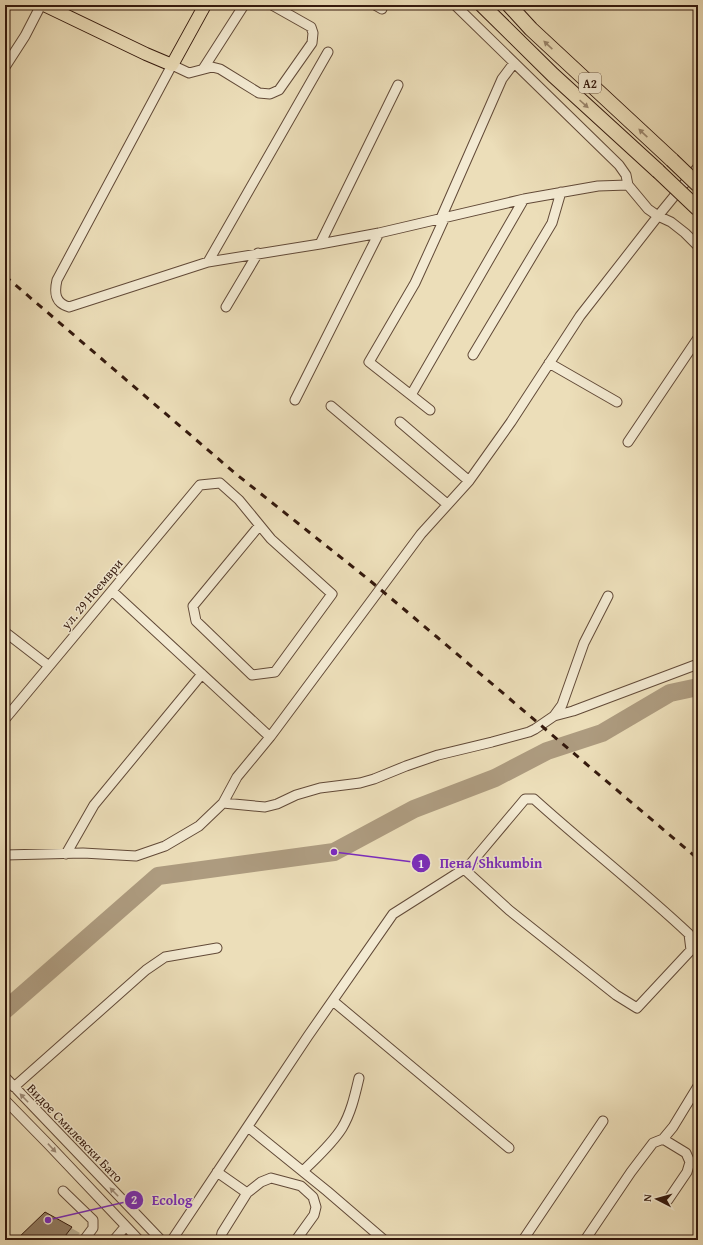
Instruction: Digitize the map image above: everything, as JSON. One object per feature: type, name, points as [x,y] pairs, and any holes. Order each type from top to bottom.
[{"type":"highway","name":"A2","points":[[482,5],[553,75],[698,209]]},
{"type":"highway","name":"A2","points":[[509,5],[531,29],[698,185]]},
{"type":"main road","points":[[44,5],[172,65],[205,5]]},
{"type":"street","points":[[5,67],[26,36],[41,5]]},
{"type":"street","points":[[203,69],[244,5]]},
{"type":"street","points":[[272,5],[311,27],[313,33],[312,43],[279,90],[270,94],[259,93],[220,69],[212,67],[190,73],[172,65],[57,280],[56,293],[59,301],[63,305],[69,307],[208,262],[379,233],[524,199],[598,186],[628,184]]},
{"type":"street","points":[[454,5],[619,165],[626,175],[628,184],[648,209],[671,222],[698,246]]},
{"type":"street","points":[[208,262],[328,52]]},
{"type":"street","points":[[430,410],[369,362],[415,283],[502,79],[514,63]]},
{"type":"street","points":[[320,244],[398,86]]},
{"type":"street","points":[[5,855],[83,853],[136,856],[165,846],[199,826],[223,803],[237,777],[270,737],[421,534],[469,480],[511,422],[580,316],[698,167]]},
{"type":"street","points":[[473,355],[552,223],[562,192]]},
{"type":"street","points":[[411,395],[524,199]]},
{"type":"street","points":[[295,400],[379,233]]},
{"type":"street","points":[[226,306],[258,253]]},
{"type":"street","points":[[628,442],[698,338]]},
{"type":"street","points":[[549,363],[617,402]]},
{"type":"street","points":[[331,406],[447,504]]},
{"type":"street","points":[[400,422],[469,480]]},
{"type":"street","name":"ул. 29 Ноември","points":[[5,719],[200,485],[220,483],[239,500],[259,526]]},
{"type":"street","points":[[259,526],[271,539],[332,594],[275,672],[252,675],[196,621],[193,606],[259,526]]},
{"type":"street","points":[[112,591],[270,737]]},
{"type":"street","points":[[554,716],[562,705],[584,643],[608,596]]},
{"type":"street","points":[[5,632],[49,666]]},
{"type":"street","points":[[223,803],[265,807],[277,804],[296,795],[320,788],[360,784],[438,755],[529,732],[554,716],[698,664]]},
{"type":"street","points":[[66,854],[94,805],[202,674]]},
{"type":"street","points":[[172,1240],[308,1036],[393,914],[464,869],[467,868],[525,799],[534,799],[567,829],[661,908],[689,934],[691,950],[637,1008],[616,995],[515,914],[464,869]]},
{"type":"street","points":[[14,1087],[146,970],[166,957],[217,948]]},
{"type":"street","points":[[333,1001],[509,1148]]},
{"type":"street","name":"Видое Смилевски Бато","points":[[5,1077],[161,1240]]},
{"type":"street","points":[[303,1171],[332,1141],[342,1127],[350,1110],[359,1078]]},
{"type":"street","points":[[585,1240],[631,1172],[653,1143],[663,1140],[673,1127],[698,1086]]},
{"type":"street","name":"Видое Смилевски Бато","points":[[5,1100],[138,1240]]},
{"type":"street","points":[[523,1240],[603,1122]]},
{"type":"street","points":[[248,1127],[303,1171],[384,1240]]},
{"type":"street","points":[[663,1140],[686,1153],[690,1162],[687,1172],[668,1200]]},
{"type":"street","points":[[217,1172],[247,1193]]},
{"type":"street","points":[[222,1240],[222,1233],[247,1193],[261,1182],[272,1178],[301,1186],[314,1197],[316,1207],[314,1215],[296,1240]]},
{"type":"street","points":[[63,1191],[93,1220],[93,1228],[84,1240]]},
{"type":"street","points":[[114,1240],[125,1227]]},
{"type":"building","points":[[45,1212],[72,1227],[62,1240],[16,1240]]},
{"type":"waterway","points":[[5,1010],[158,876],[334,852],[414,809],[495,778],[547,751],[602,733],[670,693],[698,687]]},
{"type":"railway","points":[[5,276],[236,474],[368,579],[698,859]]},
{"type":"place","name":"Пена/Shkumbin","points":[[334,852]]},
{"type":"place","name":"Ecolog","points":[[48,1220]]}]
